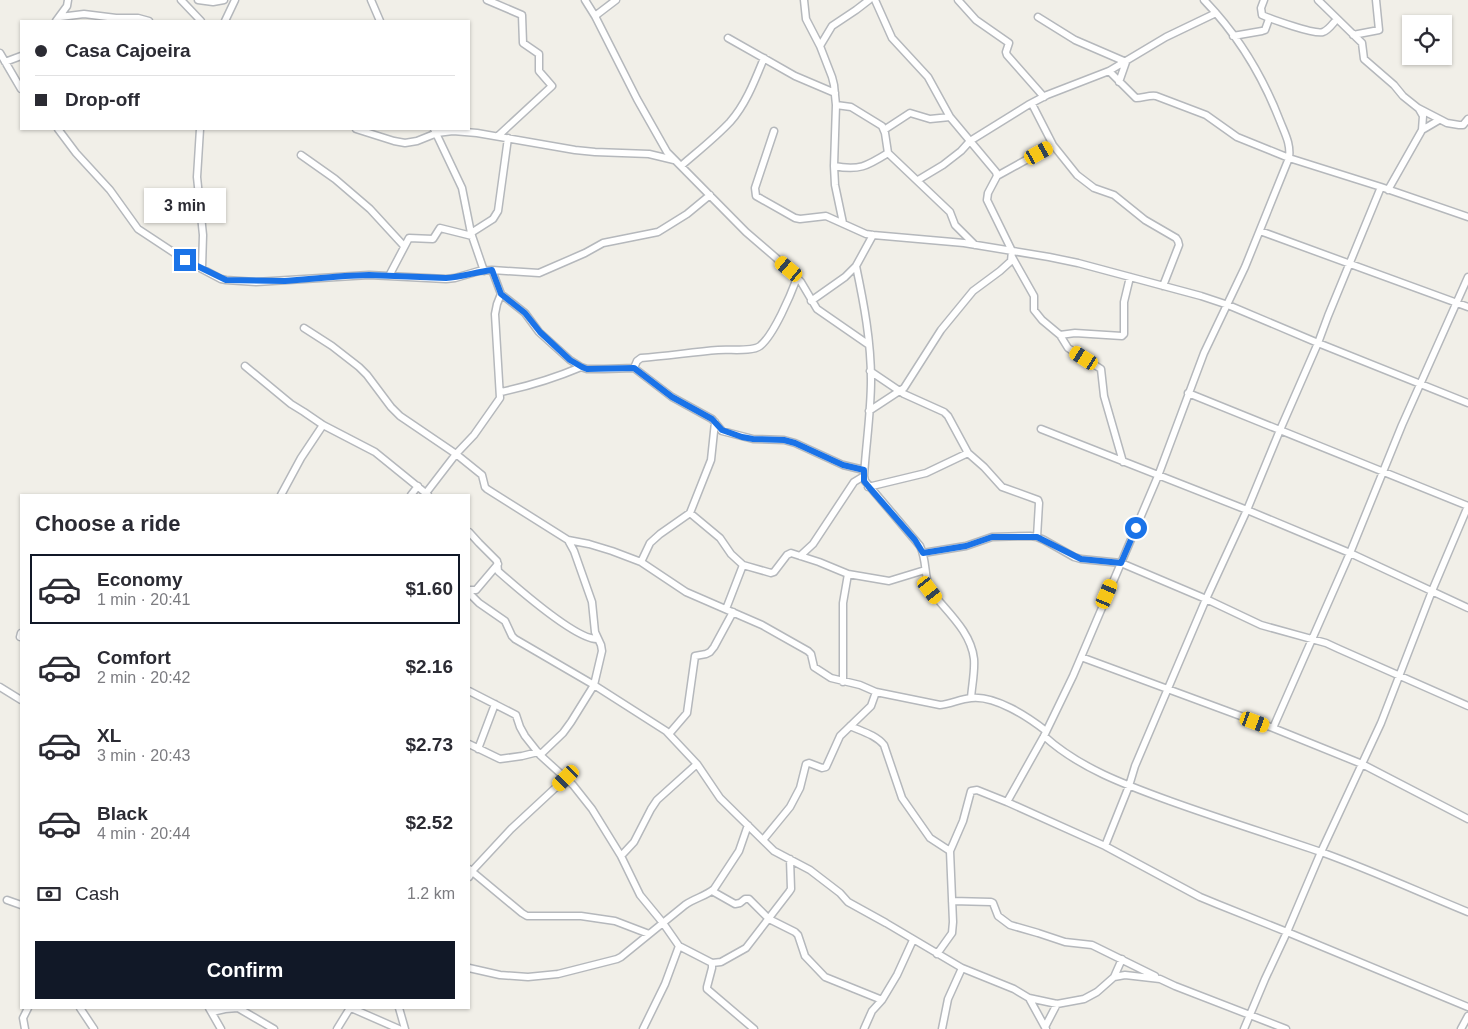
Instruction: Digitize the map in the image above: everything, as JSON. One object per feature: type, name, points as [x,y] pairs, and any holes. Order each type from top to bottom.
[{"type":"street","points":[[58,19],[68,0]]},
{"type":"street","points":[[181,0],[200,20]]},
{"type":"street","points":[[198,0],[213,2],[224,0]]},
{"type":"street","points":[[225,20],[235,0]]},
{"type":"street","points":[[371,0],[380,20]]},
{"type":"street","points":[[487,0],[522,15],[523,43],[538,52],[539,71],[552,86],[498,136]]},
{"type":"street","points":[[585,0],[596,16],[637,99],[667,152],[746,232],[797,278],[817,309],[869,345]]},
{"type":"street","points":[[596,16],[616,0]]},
{"type":"street","points":[[804,0],[806,19],[820,46],[832,77],[835,94],[834,166],[836,192],[842,223]]},
{"type":"street","points":[[820,46],[832,26],[869,0]]},
{"type":"street","points":[[875,0],[892,38],[928,77],[950,117],[996,172],[997,176]]},
{"type":"street","points":[[958,0],[976,20],[1009,43],[1007,55],[1044,97]]},
{"type":"street","points":[[1007,802],[1045,733],[1073,676],[1158,476],[1204,353],[1260,231],[1289,158],[1290,145],[1271,97],[1233,36],[1204,0]]},
{"type":"street","points":[[1264,0],[1262,15],[1269,19],[1317,33],[1327,30],[1337,19]]},
{"type":"street","points":[[1318,0],[1362,43],[1364,59],[1418,108],[1439,120],[1459,126],[1465,124],[1468,119]]},
{"type":"street","points":[[1354,35],[1379,30],[1376,0]]},
{"type":"street","points":[[918,180],[943,165],[970,141],[1044,97],[1109,71],[1166,37],[1216,13]]},
{"type":"street","points":[[58,19],[84,14],[145,20]]},
{"type":"street","points":[[1038,17],[1075,40],[1126,62]]},
{"type":"street","points":[[1233,36],[1262,32],[1265,30],[1269,19]]},
{"type":"street","points":[[728,38],[795,76],[835,94]]},
{"type":"street","points":[[0,53],[20,87]]},
{"type":"street","points":[[5,62],[20,56]]},
{"type":"street","points":[[681,166],[720,132],[736,115],[751,90],[764,58]]},
{"type":"street","points":[[1119,82],[1126,62]]},
{"type":"street","points":[[1109,71],[1136,98],[1156,96],[1206,115],[1237,137],[1289,158],[1468,217]]},
{"type":"street","points":[[1032,104],[1053,145],[1077,175],[1088,185],[1114,195],[1145,220],[1176,238],[1179,245],[1164,286]]},
{"type":"street","points":[[836,105],[851,107],[879,123],[884,130],[888,153],[950,212],[955,225],[975,245]]},
{"type":"street","points":[[1418,108],[1423,116],[1422,130]]},
{"type":"street","points":[[884,130],[910,113],[930,119],[950,117]]},
{"type":"street","points":[[1104,846],[1129,786],[1132,774],[1206,599],[1247,510],[1350,264],[1384,188],[1422,130],[1439,120]]},
{"type":"street","points":[[59,130],[76,153],[110,190],[138,229],[166,249],[226,280],[256,282],[345,276],[446,278],[492,270],[539,273],[603,244],[658,232],[687,214],[710,195]]},
{"type":"street","points":[[200,130],[198,176],[203,235],[202,268]]},
{"type":"street","points":[[359,130],[394,141],[417,142],[435,131],[452,130],[588,151],[649,154],[675,160]]},
{"type":"street","points":[[435,131],[462,188],[471,234],[484,271]]},
{"type":"street","points":[[774,131],[755,188],[756,196],[795,218],[823,216],[866,234],[975,245],[1012,254],[1078,263],[1201,296],[1228,304],[1318,343],[1468,403]]},
{"type":"street","points":[[389,276],[409,238],[433,239],[440,228],[471,234],[493,219],[498,211],[508,138]]},
{"type":"street","points":[[1053,145],[997,176],[988,193],[987,200],[1034,296],[1034,310],[1042,320],[1060,335],[1068,348],[1101,369],[1104,396],[1123,462]]},
{"type":"street","points":[[834,166],[852,169],[863,167],[888,153]]},
{"type":"street","points":[[301,155],[335,179],[370,209],[404,246]]},
{"type":"street","points":[[1260,231],[1468,307]]},
{"type":"street","points":[[811,301],[845,277],[856,266],[873,235]]},
{"type":"street","points":[[869,410],[900,391],[907,384],[933,340],[978,286],[1011,261],[1012,254]]},
{"type":"street","points":[[856,266],[864,303],[870,371],[864,481],[915,540],[923,553],[927,583],[930,590],[966,634],[974,660],[971,698]]},
{"type":"street","points":[[492,270],[501,294],[525,313],[540,332],[570,360],[582,367],[587,369],[634,368],[672,397],[715,422],[720,429],[728,433],[753,439],[784,440],[795,443],[864,473]]},
{"type":"street","points":[[1060,335],[1084,333],[1122,336],[1124,334],[1124,302],[1130,277]]},
{"type":"street","points":[[1273,728],[1350,553],[1402,425],[1468,277]]},
{"type":"street","points":[[634,368],[637,361],[641,358],[719,350],[755,349],[761,345],[774,326],[797,278]]},
{"type":"street","points":[[245,366],[291,404],[323,425],[375,452],[427,494],[456,454],[474,435],[500,398],[495,314],[496,304],[501,294]]},
{"type":"street","points":[[304,328],[332,346],[359,367],[400,416],[456,454],[482,475],[487,489],[568,540],[612,551],[641,562],[686,592],[762,625],[808,651],[811,654],[814,667],[830,678],[860,685],[876,692],[940,705],[971,698],[991,700],[1011,708],[1031,720],[1056,747],[1078,762],[1129,786],[1224,821],[1321,852],[1468,912]]},
{"type":"street","points":[[501,392],[534,385],[582,367]]},
{"type":"street","points":[[870,371],[909,396],[939,409],[948,416],[968,453],[984,466],[1002,487],[1038,500],[1037,537]]},
{"type":"street","points":[[1188,393],[1468,506],[1432,591],[1381,723],[1321,852],[1244,1029]]},
{"type":"street","points":[[641,562],[650,543],[690,513],[711,460],[715,422]]},
{"type":"street","points":[[282,494],[323,425]]},
{"type":"street","points":[[1041,429],[1247,510],[1350,553],[1468,608]]},
{"type":"street","points":[[868,486],[926,473],[968,453]]},
{"type":"street","points":[[800,556],[813,544],[854,482],[864,473]]},
{"type":"street","points":[[412,494],[418,486]]},
{"type":"street","points":[[690,513],[720,538],[731,554],[743,565],[772,573],[789,553],[848,574],[889,581],[925,570]]},
{"type":"street","points":[[470,533],[498,561],[498,571],[535,603],[576,631],[590,639],[598,639]]},
{"type":"street","points":[[923,553],[966,546],[992,537],[1037,537],[1081,559],[1121,563],[1206,599],[1261,625],[1312,639],[1339,649],[1468,706]]},
{"type":"street","points":[[470,745],[500,759],[539,753],[572,722],[594,685],[602,651],[601,645],[595,632],[592,602],[574,551],[568,540]]},
{"type":"street","points":[[574,551],[578,542]]},
{"type":"street","points":[[470,592],[476,590],[498,564]]},
{"type":"street","points":[[726,609],[743,565]]},
{"type":"street","points":[[844,682],[843,603],[848,574]]},
{"type":"street","points":[[470,593],[479,603],[505,620],[515,639],[594,685],[670,734],[697,764],[720,798],[774,851],[810,870],[840,893],[848,902],[937,954],[962,968],[1014,989],[1029,998],[1057,1004],[1084,999],[1097,992],[1114,977],[1122,959]]},
{"type":"street","points":[[670,734],[687,713],[696,656],[710,652],[733,612]]},
{"type":"street","points":[[1081,657],[1273,728],[1362,764],[1468,819]]},
{"type":"street","points":[[0,687],[20,699]]},
{"type":"street","points":[[470,692],[516,715],[525,736],[539,753],[566,778],[592,809],[621,856],[640,895],[679,946],[712,963],[721,962],[746,948],[791,889],[790,858]]},
{"type":"street","points":[[763,840],[793,802],[800,788],[806,764],[809,763],[826,768],[840,736],[871,706],[876,692]]},
{"type":"street","points":[[478,749],[495,704]]},
{"type":"street","points":[[850,726],[881,741],[902,798],[930,838],[950,851]]},
{"type":"street","points":[[621,856],[634,842],[650,809],[657,800],[697,764]]},
{"type":"street","points":[[566,778],[511,829],[470,872],[527,916],[581,916],[616,921],[649,934]]},
{"type":"street","points":[[937,954],[952,933],[950,851],[963,821],[972,791],[977,790],[1104,846],[1200,897],[1468,1007]]},
{"type":"street","points":[[470,968],[528,977],[558,974],[621,957],[692,900],[712,891],[739,851],[748,825]]},
{"type":"street","points":[[712,891],[735,904],[740,904],[745,899],[749,899],[769,919],[798,935],[805,956],[825,977],[882,1000]]},
{"type":"street","points":[[7,900],[20,905]]},
{"type":"street","points":[[952,901],[991,902],[998,916],[1010,925],[1038,932],[1065,942],[1092,945],[1175,986],[1286,1029]]},
{"type":"street","points":[[864,1029],[872,1011],[882,1000],[897,975],[913,940]]},
{"type":"street","points":[[642,1029],[668,977],[679,946]]},
{"type":"street","points":[[712,963],[708,990],[754,1029]]},
{"type":"street","points":[[942,1029],[948,999],[962,968]]},
{"type":"street","points":[[1114,977],[1125,975],[1160,979]]},
{"type":"street","points":[[1029,998],[1045,1028]]},
{"type":"street","points":[[1045,1028],[1057,1004]]},
{"type":"street","points":[[25,1029],[24,1018],[28,1009]]},
{"type":"street","points":[[81,1009],[94,1029]]},
{"type":"street","points":[[221,1029],[211,1010],[224,1009]]},
{"type":"street","points":[[240,1009],[274,1029]]},
{"type":"street","points":[[337,1029],[349,1009]]},
{"type":"street","points":[[352,1009],[399,1029]]},
{"type":"street","points":[[399,1009],[405,1029]]},
{"type":"street","points":[[1461,1029],[1468,1016]]},
{"type":"route","points":[[185,260],[221,279],[256,282],[357,275],[455,278],[479,271],[492,270],[501,294],[525,313],[535,327],[570,360],[582,367],[587,369],[631,367],[637,369],[672,397],[712,419],[722,430],[753,439],[780,439],[795,443],[843,465],[864,470],[864,481],[920,546],[923,553],[966,546],[992,537],[1030,536],[1037,537],[1074,557],[1121,563],[1136,528]]}]
